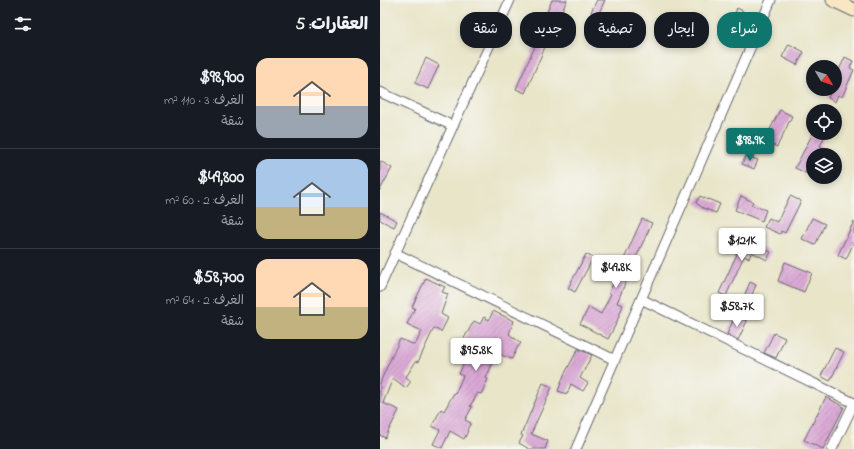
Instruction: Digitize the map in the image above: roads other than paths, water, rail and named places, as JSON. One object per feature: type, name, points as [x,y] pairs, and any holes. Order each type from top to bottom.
[{"type":"street","points":[[380,287],[510,0]]},
{"type":"street","points":[[576,449],[771,0]]},
{"type":"street","points":[[833,0],[854,10]]},
{"type":"street","points":[[380,92],[453,126]]},
{"type":"street","points":[[395,253],[615,360]]},
{"type":"street","points":[[642,299],[854,403],[832,449]]}]
